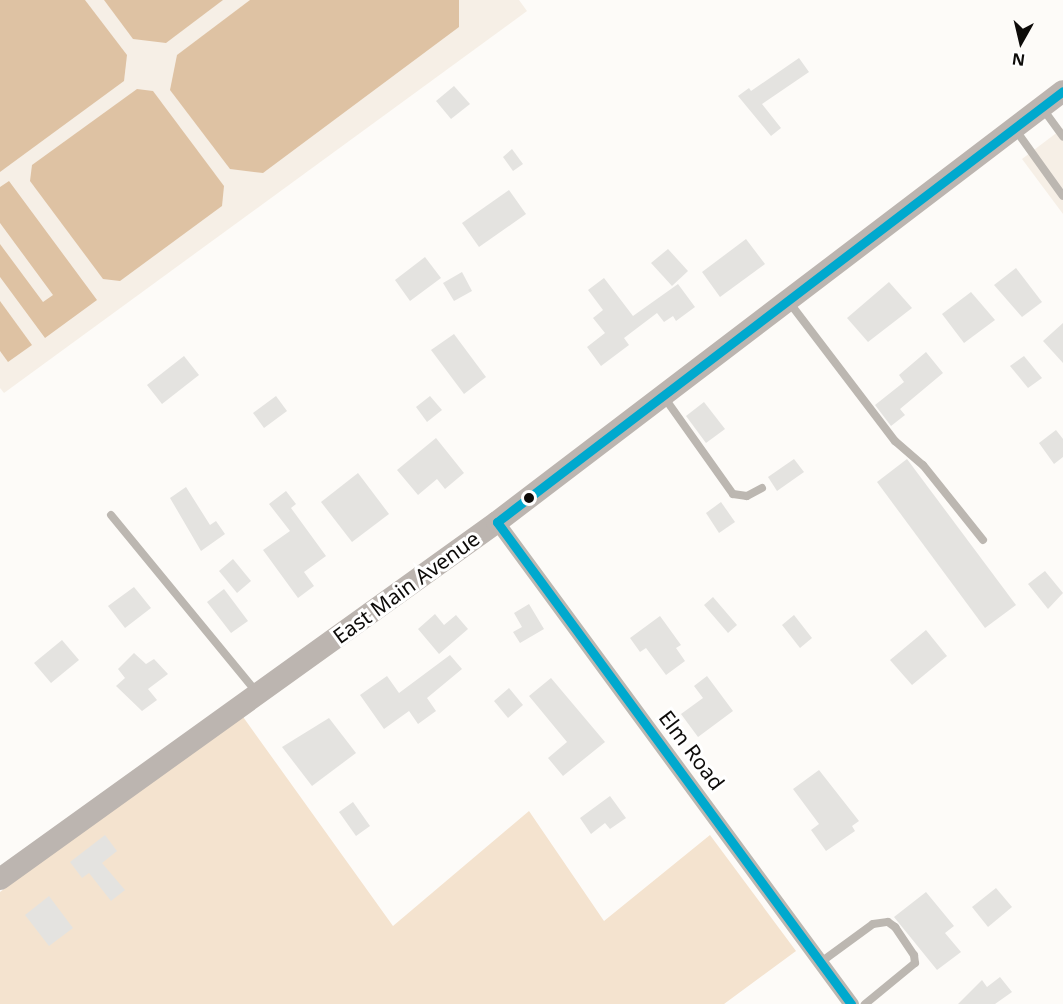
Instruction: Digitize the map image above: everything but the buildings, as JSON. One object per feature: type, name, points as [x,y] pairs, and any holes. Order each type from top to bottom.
[{"type":"street","name":"East Main Avenue","points":[[0,879],[497,522],[661,393],[1063,91]]},
{"type":"street","name":"Elm Road","points":[[497,522],[851,1004]]},
{"type":"lane","points":[[1042,107],[1063,137]]},
{"type":"lane","points":[[1015,127],[1063,196]]},
{"type":"lane","points":[[787,299],[895,441],[923,465],[983,540]]},
{"type":"lane","points":[[661,393],[733,494],[747,496],[762,488]]},
{"type":"lane","points":[[111,515],[258,694]]},
{"type":"lane","points":[[820,962],[873,924],[888,922],[895,927],[914,955],[915,963],[865,1004]]},
{"type":"shaded area","points":[[0,0],[519,0],[527,11],[4,393],[0,388]]},
{"type":"shaded area","points":[[0,0],[85,0],[127,55],[124,81],[0,172]]},
{"type":"shaded area","points":[[104,0],[223,0],[166,43],[133,39]]},
{"type":"shaded area","points":[[250,0],[459,0],[459,27],[263,173],[230,169],[170,90],[177,55]]},
{"type":"shaded area","points":[[137,89],[153,91],[224,186],[222,206],[120,281],[103,279],[30,181],[32,165]]},
{"type":"shaded area","points":[[1063,128],[1063,214],[1022,159]]},
{"type":"shaded area","points":[[9,181],[97,300],[45,338],[0,277],[0,244],[43,302],[53,295],[0,223],[0,187]]},
{"type":"shaded area","points":[[0,301],[32,345],[8,362],[0,351]]},
{"type":"shaded area","points":[[241,714],[393,926],[529,811],[604,921],[710,835],[796,951],[724,1004],[0,1004],[0,892]]},
{"type":"transit line","points":[[497,522],[1063,91]]},
{"type":"transit line","points":[[497,522],[851,1004]]}]
